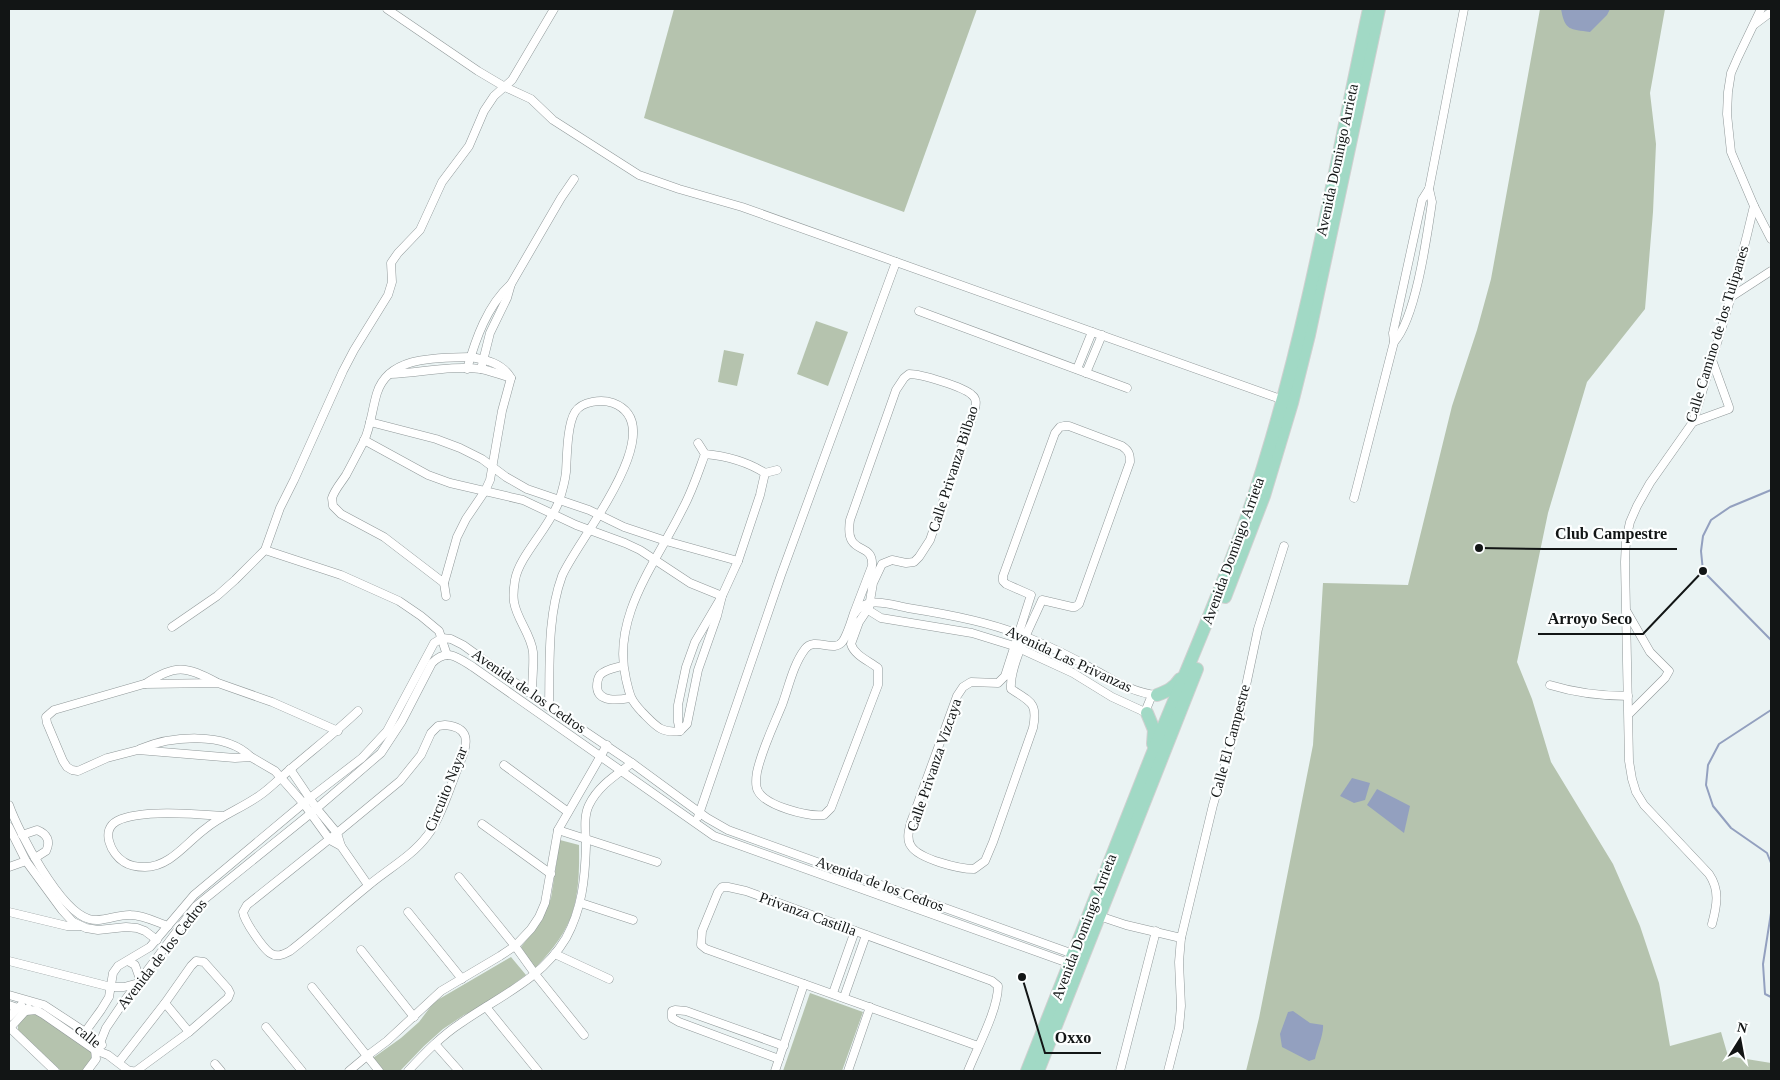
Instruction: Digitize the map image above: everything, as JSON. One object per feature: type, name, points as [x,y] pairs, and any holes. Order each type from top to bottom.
[{"type":"main road","name":"Avenida Domingo Arrieta","points":[[1027,1071],[1076,960],[1240,549],[1263,470],[1287,402],[1304,334],[1355,92],[1368,9]]},
{"type":"main road","name":"Avenida Domingo Arrieta","points":[[1355,92],[1379,9]]},
{"type":"main road","name":"Avenida Domingo Arrieta","points":[[1094,914],[1152,756],[1176,710],[1191,662],[1240,549]]},
{"type":"main road","points":[[1154,695],[1169,691],[1175,686],[1191,662]]},
{"type":"main road","points":[[1154,695],[1176,710]]},
{"type":"main road","points":[[1152,756],[1154,730],[1146,712],[1176,710]]},
{"type":"main road","name":"Avenida Domingo Arrieta","points":[[1038,1071],[1076,960]]},
{"type":"street","points":[[387,9],[428,38],[505,87],[531,99],[553,120],[638,175],[726,202],[1287,402]]},
{"type":"street","points":[[172,627],[217,596],[264,550],[280,508],[343,371],[388,295],[392,282],[391,263],[420,230],[442,182],[469,146],[484,111],[494,96],[512,80],[554,9]]},
{"type":"street","points":[[1354,498],[1394,342],[1392,333],[1422,200],[1429,189],[1464,9]]},
{"type":"street","points":[[1762,9],[1731,73],[1727,114],[1731,152],[1754,206],[1771,239]]},
{"type":"street","points":[[1753,25],[1771,12]]},
{"type":"street","points":[[481,369],[490,333],[507,298],[511,284],[574,180]]},
{"type":"street","points":[[1394,342],[1401,335],[1418,280],[1432,202],[1429,189]]},
{"type":"street","name":"Calle Camino de los Tulipanes","points":[[1712,924],[1717,906],[1717,891],[1714,882],[1709,874],[1644,805],[1636,792],[1632,779],[1629,761],[1626,540],[1630,522],[1650,483],[1693,422],[1731,297],[1754,206]]},
{"type":"street","points":[[696,824],[782,575],[896,262]]},
{"type":"street","points":[[1731,297],[1771,271]]},
{"type":"street","points":[[467,369],[487,315],[500,294],[511,284]]},
{"type":"street","points":[[919,311],[1127,388]]},
{"type":"street","points":[[1077,369],[1092,332]]},
{"type":"street","points":[[1086,373],[1102,335]]},
{"type":"street","points":[[444,583],[391,542],[342,514],[333,506],[332,498],[364,440],[378,391],[390,374],[400,366],[429,358],[470,357],[483,359],[499,365],[506,369],[511,378],[502,411],[490,480],[457,537],[444,583],[446,596]]},
{"type":"street","points":[[1693,422],[1729,409],[1712,360]]},
{"type":"street","points":[[390,374],[430,370],[481,369],[511,378]]},
{"type":"street","name":"Calle Privanza Bilbao","points":[[863,590],[872,566],[872,560],[870,553],[852,542],[849,536],[850,520],[896,390],[909,374],[964,389],[973,395],[976,400],[975,409],[930,540],[914,562],[906,563],[892,560],[882,564],[873,583],[867,606]]},
{"type":"street","points":[[532,693],[533,653],[514,602],[515,578],[527,555],[554,515],[560,500],[566,474],[571,425],[575,411],[584,404],[599,401],[609,402],[621,406],[630,415],[634,434],[629,455],[621,475],[600,515],[574,552],[562,576],[555,603],[550,652],[549,707]]},
{"type":"street","points":[[370,422],[436,439],[460,448],[482,459],[506,478],[527,488],[600,515],[624,527],[738,561]]},
{"type":"street","points":[[1069,426],[1127,450],[1130,455],[1130,462],[1079,604],[1076,607],[1072,607],[1042,600],[1027,637],[1018,647],[1019,633],[1031,595],[1006,584],[1002,576],[1055,433],[1060,427],[1069,426]]},
{"type":"street","points":[[364,440],[428,475],[450,483],[523,500],[554,515],[626,543],[690,583],[722,596]]},
{"type":"street","points":[[698,443],[705,454]]},
{"type":"street","points":[[705,454],[742,461],[765,473],[777,470]]},
{"type":"street","points":[[705,454],[697,478],[682,511],[631,608],[625,631],[622,666],[630,698],[655,726],[664,732],[680,731],[687,724],[698,670],[722,596]]},
{"type":"street","points":[[680,731],[678,705],[686,667],[695,642],[722,596],[738,561],[760,495],[765,473]]},
{"type":"street","name":"Calle El Campestre","points":[[1168,1071],[1179,1028],[1181,1006],[1179,962],[1181,938],[1213,805],[1240,714],[1258,630],[1284,546]]},
{"type":"street","points":[[264,550],[341,575],[387,595],[410,608],[439,631],[447,655]]},
{"type":"street","points":[[863,590],[867,606],[851,644],[855,653],[878,668],[878,685],[831,808],[824,815],[814,816],[805,814],[764,798],[758,791],[756,774],[791,678],[804,650],[808,645],[831,646],[840,644],[844,640],[863,590]]},
{"type":"street","points":[[851,622],[857,611],[867,606]]},
{"type":"street","name":"Avenida Las Privanzas","points":[[867,606],[946,614],[1019,633],[1069,656],[1124,686],[1154,695]]},
{"type":"street","name":"Avenida Las Privanzas","points":[[867,606],[881,618],[966,631],[1018,647],[1072,673],[1112,697],[1146,712]]},
{"type":"street","points":[[1627,611],[1650,652],[1669,671],[1665,678],[1629,714]]},
{"type":"street","name":"Avenida de los Cedros","points":[[80,1039],[109,997],[115,970],[142,953],[157,940],[194,895],[310,798],[362,758],[379,741],[399,710],[427,653],[434,643],[442,638],[451,639],[463,645],[549,707],[607,745],[728,830],[1076,960]]},
{"type":"street","name":"Calle Privanza Vizcaya","points":[[1018,647],[1011,689],[1034,707],[1035,719],[985,861],[974,869],[966,869],[926,857],[910,845],[908,835],[911,822],[958,696],[963,687],[971,682],[992,684],[1002,681],[1018,647]]},
{"type":"street","points":[[533,653],[550,652]]},
{"type":"street","name":"Avenida de los Cedros","points":[[87,1071],[96,1059],[95,1050],[106,1028],[196,906],[317,809],[381,753],[402,721],[432,664],[438,657],[447,655],[456,657],[473,667],[696,824],[725,841],[1076,960]]},
{"type":"street","points":[[622,666],[606,671],[599,676],[598,692],[604,698],[615,701],[630,698]]},
{"type":"street","points":[[144,684],[160,674],[176,668],[195,671],[218,683],[272,702],[338,730]]},
{"type":"street","points":[[218,683],[144,684],[54,710],[46,718],[47,723],[63,761],[72,770],[78,771],[107,758],[138,750],[156,742],[190,738],[230,744],[265,764],[281,778],[304,804],[330,840],[341,846]]},
{"type":"street","points":[[1550,685],[1600,696],[1628,696]]},
{"type":"street","points":[[1146,712],[1154,695]]},
{"type":"street","points":[[223,816],[145,814],[127,817],[116,822],[110,830],[108,838],[113,851],[123,862],[134,866],[148,867],[161,863],[176,854],[205,828],[262,794],[358,711]]},
{"type":"street","name":"Circuito Nayar","points":[[452,725],[460,729],[465,735],[466,742],[463,754],[437,819],[428,836],[290,951],[277,956],[270,953],[246,923],[243,912],[245,908],[338,834],[400,781],[411,769],[431,733],[438,726],[452,725]]},
{"type":"street","points":[[349,1071],[388,1041],[441,991],[482,968],[515,946],[540,917],[545,904],[558,830],[607,745]]},
{"type":"street","points":[[138,750],[235,758],[252,757]]},
{"type":"street","points":[[408,1071],[435,1044],[461,1023],[535,974],[555,954],[566,937],[581,902],[585,874],[588,807],[608,780],[632,763]]},
{"type":"street","points":[[504,765],[568,812]]},
{"type":"street","points":[[290,770],[317,809],[338,834],[341,846],[368,885]]},
{"type":"street","points":[[582,789],[593,798]]},
{"type":"street","points":[[9,805],[22,835],[35,858],[67,904],[77,914],[88,919],[98,920],[124,915],[137,916],[166,929],[171,938]]},
{"type":"street","points":[[482,824],[551,874]]},
{"type":"street","points":[[9,827],[26,861],[62,910],[73,922],[81,926]]},
{"type":"street","points":[[22,835],[37,830],[46,836],[48,841],[46,851],[35,858]]},
{"type":"street","points":[[558,830],[657,862]]},
{"type":"street","points":[[9,867],[26,861]]},
{"type":"street","points":[[459,877],[584,1035]]},
{"type":"street","name":"Privanza Castilla","points":[[968,1071],[978,1046],[998,995],[998,986],[992,981],[746,891],[728,887],[722,888],[718,892],[702,931],[701,945],[714,952],[978,1046]]},
{"type":"street","points":[[581,902],[633,920]]},
{"type":"street","points":[[9,912],[66,926],[81,926],[98,930],[126,927],[137,928],[145,931],[157,940]]},
{"type":"street","points":[[408,912],[462,979]]},
{"type":"street","points":[[1094,914],[1126,925],[1181,938]]},
{"type":"street","points":[[124,915],[126,927]]},
{"type":"street","points":[[833,993],[855,931]]},
{"type":"street","points":[[1120,1071],[1156,931]]},
{"type":"street","points":[[844,997],[866,935]]},
{"type":"street","points":[[360,950],[414,1017]]},
{"type":"street","points":[[555,954],[610,979]]},
{"type":"street","points":[[9,961],[111,987],[124,987],[139,981],[135,965],[128,961]]},
{"type":"street","points":[[119,1062],[191,966],[196,961],[208,965],[228,989],[230,993],[226,1000],[189,1032],[136,1071]]},
{"type":"street","points":[[775,1071],[804,984]]},
{"type":"street","points":[[312,987],[379,1071]]},
{"type":"street","name":"calle","points":[[9,996],[50,1008],[100,1042],[108,1055]]},
{"type":"street","points":[[30,1001],[9,1028],[55,1071]]},
{"type":"street","points":[[165,1002],[189,1032]]},
{"type":"street","name":"calle","points":[[9,1005],[22,1009],[36,1010],[95,1050],[108,1055]]},
{"type":"street","points":[[486,1007],[538,1071]]},
{"type":"street","points":[[850,1070],[870,1008]]},
{"type":"street","points":[[9,1017],[22,1009]]},
{"type":"street","points":[[779,1059],[679,1022],[672,1018],[672,1011],[686,1011],[784,1046]]},
{"type":"street","points":[[266,1027],[302,1071]]},
{"type":"street","points":[[435,1044],[459,1071]]},
{"type":"street","points":[[108,1055],[129,1071],[132,1071]]},
{"type":"street","points":[[214,1064],[221,1071]]},
{"type":"green space","points":[[674,9],[977,9],[904,212],[644,118]]},
{"type":"green space","points":[[1540,9],[1665,9],[1650,93],[1656,144],[1653,212],[1645,309],[1587,382],[1548,513],[1517,662],[1532,699],[1551,762],[1613,864],[1640,926],[1659,983],[1670,1046],[1721,1032],[1728,1056],[1771,1063],[1771,1071],[1246,1071],[1259,1018],[1313,745],[1323,583],[1408,585],[1452,406],[1477,330],[1491,279]]},
{"type":"green space","points":[[816,321],[848,332],[828,386],[797,374]]},
{"type":"green space","points":[[724,350],[744,354],[737,386],[718,382]]},
{"type":"green space","points":[[560,840],[579,845],[576,898],[567,926],[559,940],[535,968],[521,947],[542,920],[551,898]]},
{"type":"green space","points":[[511,957],[526,975],[485,1005],[464,1015],[443,1029],[400,1071],[382,1071],[373,1058],[401,1038],[419,1022],[434,1002]]},
{"type":"green space","points":[[810,993],[863,1012],[842,1071],[783,1071]]},
{"type":"green space","points":[[35,1012],[91,1051],[91,1059],[82,1071],[61,1071],[18,1030],[18,1025],[23,1018]]},
{"type":"water","points":[[1561,9],[1610,9],[1607,15],[1590,32],[1570,28],[1564,21]]},
{"type":"water","points":[[1352,778],[1370,783],[1365,800],[1354,803],[1340,796]]},
{"type":"water","points":[[1377,789],[1410,806],[1404,833],[1367,805]]},
{"type":"water","points":[[1293,1011],[1310,1023],[1323,1025],[1315,1059],[1309,1061],[1282,1047],[1280,1034],[1288,1012]]},
{"type":"waterway","points":[[1771,490],[1730,507],[1711,520],[1703,536],[1701,551],[1703,571],[1771,640]]},
{"type":"waterway","points":[[1771,710],[1719,744],[1708,765],[1706,785],[1713,806],[1731,828],[1767,853],[1771,863]]},
{"type":"waterway","points":[[1771,913],[1763,964],[1765,994],[1771,997]]},
{"type":"place","name":"Club Campestre","points":[[1479,548]]},
{"type":"place","name":"Arroyo Seco","points":[[1703,571]]},
{"type":"place","name":"Oxxo","points":[[1022,977]]}]
